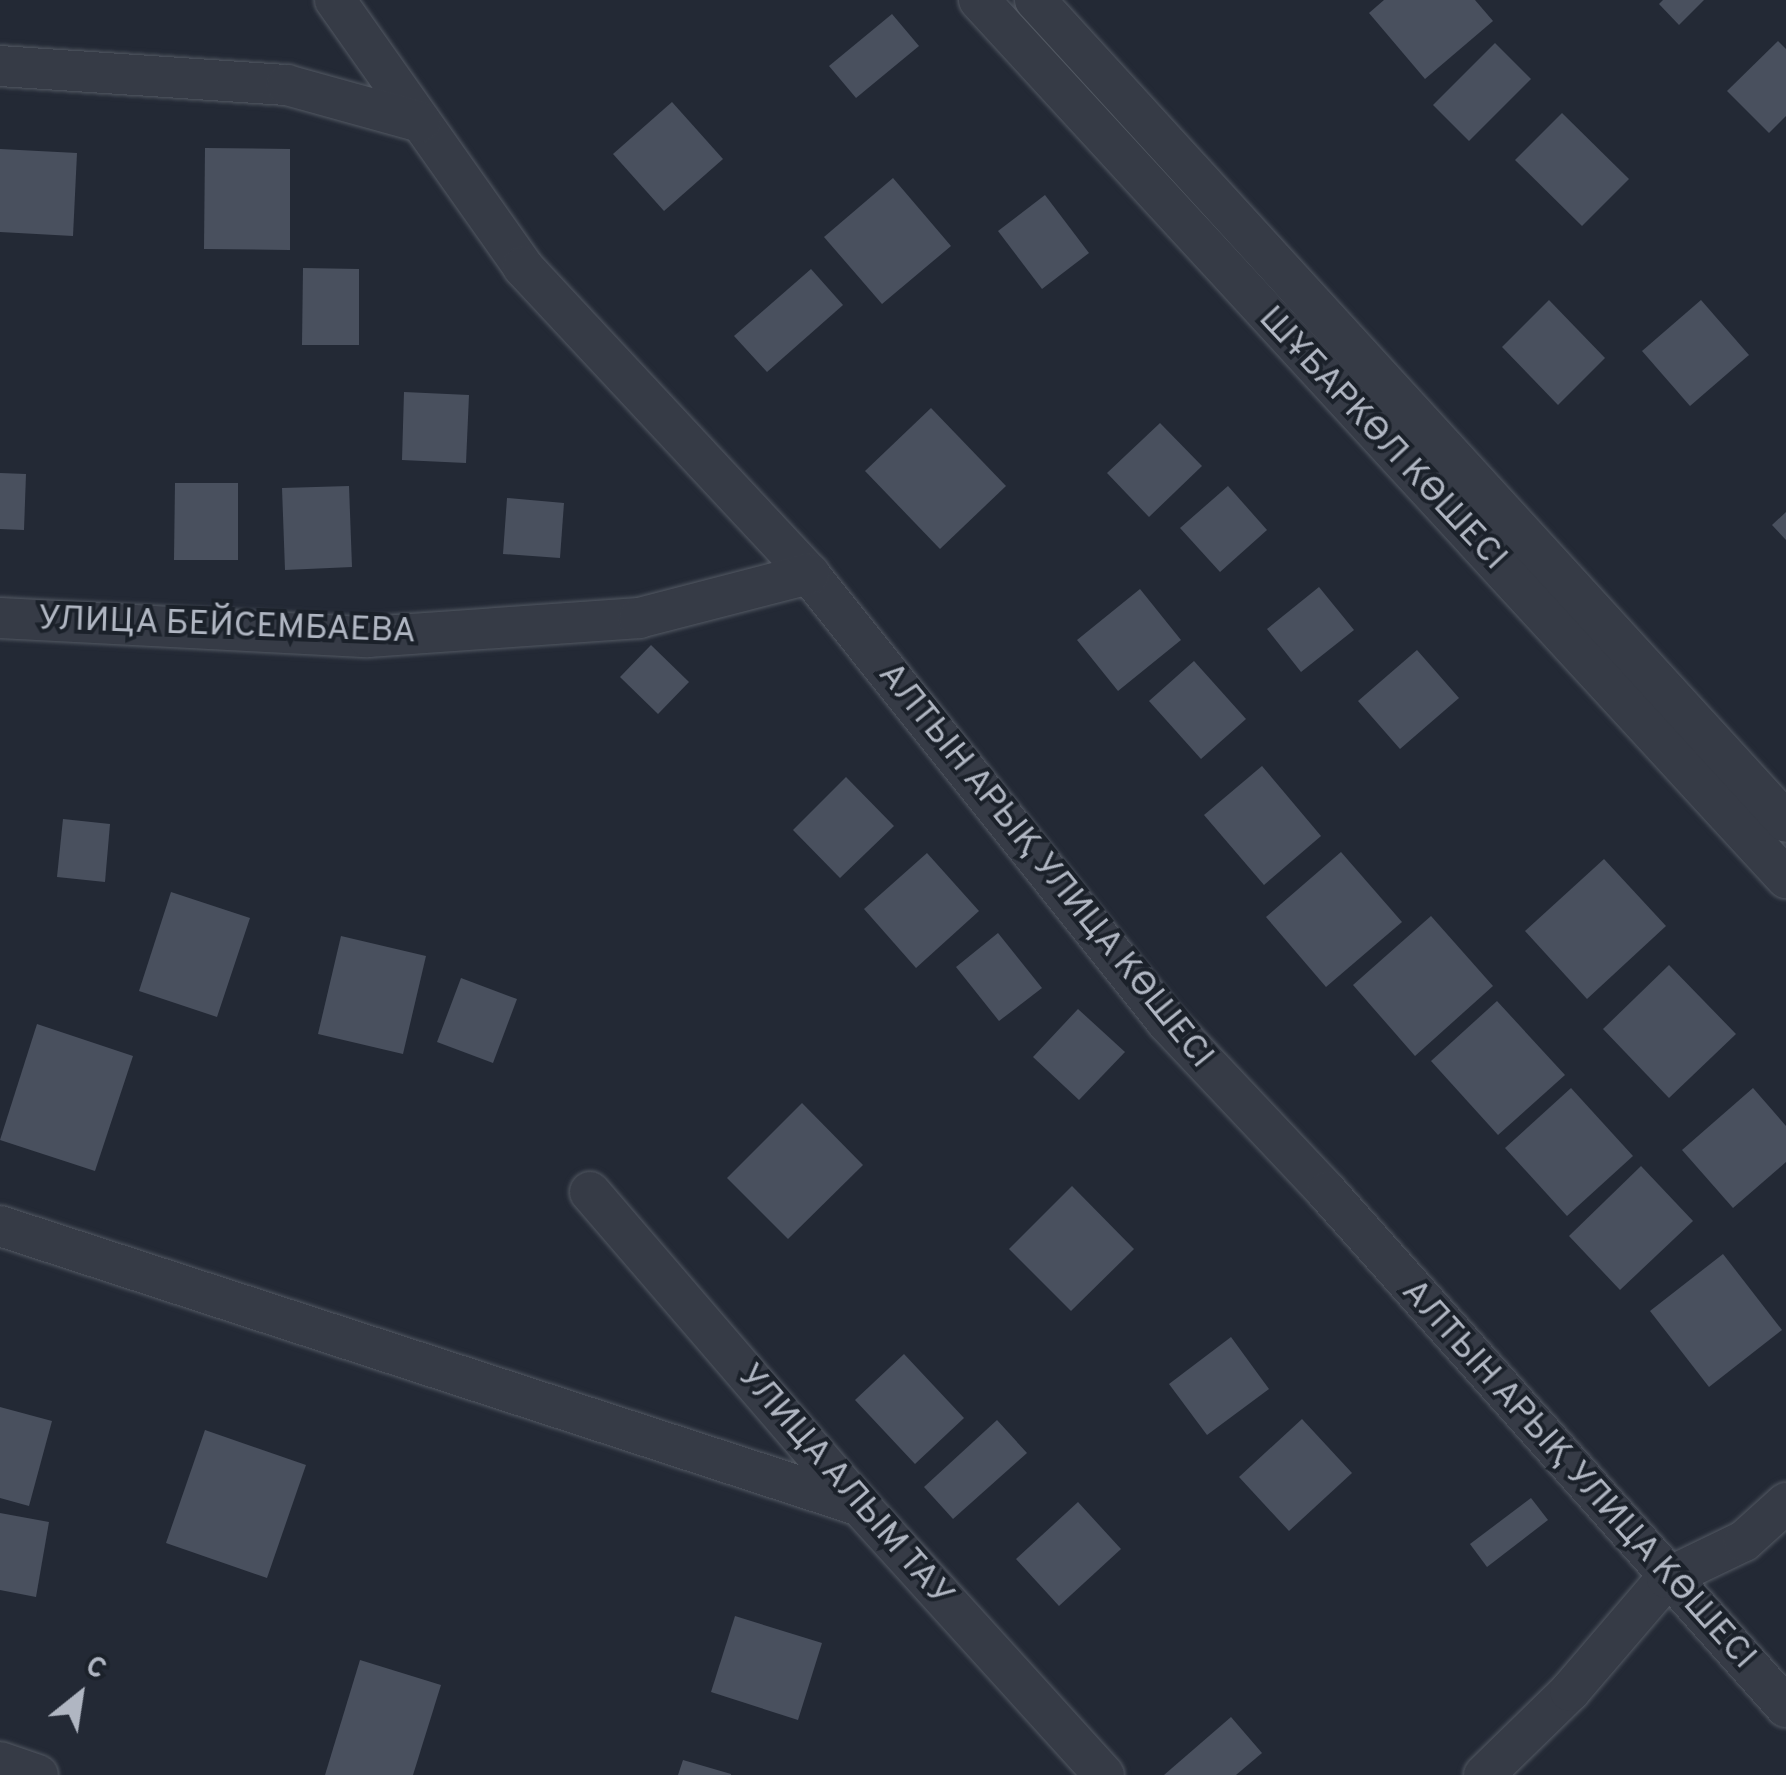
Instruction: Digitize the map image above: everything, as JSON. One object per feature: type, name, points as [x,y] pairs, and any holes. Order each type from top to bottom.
[{"type":"street","name":"АЛТЫН АРЫҚ УЛИЦА КӨШЕСІ","points":[[335,0],[523,267],[809,574],[1167,1022],[1327,1192],[1666,1578],[1786,1707]]},
{"type":"street","name":"ШҰБАРКӨЛ КӨШЕСІ","points":[[978,0],[1786,878]]},
{"type":"street","name":"ШҰБАРКӨЛ КӨШЕСІ","points":[[1035,0],[1786,822]]},
{"type":"street","points":[[0,66],[288,85],[420,122]]},
{"type":"street","name":"УЛИЦА БЕЙСЕМБАЕВА","points":[[0,618],[368,638],[639,618],[809,574]]},
{"type":"street","name":"УЛИЦА АЛЫМ ТАУ","points":[[590,1192],[860,1506],[1104,1775]]},
{"type":"street","points":[[0,1226],[860,1506]]},
{"type":"street","points":[[1484,1775],[1570,1691],[1666,1578],[1744,1541],[1786,1503]]},
{"type":"street","points":[[0,1762],[38,1775]]},
{"type":"building","points":[[1384,0],[1475,0],[1493,21],[1425,79],[1369,13]]},
{"type":"building","points":[[1663,0],[1704,0],[1679,25],[1659,4]]},
{"type":"building","points":[[892,14],[919,46],[856,98],[829,66]]},
{"type":"building","points":[[1778,41],[1786,49],[1786,116],[1769,133],[1727,91]]},
{"type":"building","points":[[1495,43],[1531,79],[1469,141],[1433,105]]},
{"type":"building","points":[[672,102],[723,159],[664,211],[613,154]]},
{"type":"building","points":[[1562,113],[1629,179],[1582,226],[1515,160]]},
{"type":"building","points":[[205,148],[290,149],[290,250],[204,249]]},
{"type":"building","points":[[0,149],[77,153],[73,236],[0,232]]},
{"type":"building","points":[[893,178],[951,246],[882,304],[824,237]]},
{"type":"building","points":[[1045,195],[1089,253],[1042,289],[998,231]]},
{"type":"building","points":[[303,268],[359,269],[359,345],[302,345]]},
{"type":"building","points":[[811,269],[843,305],[767,372],[734,336]]},
{"type":"building","points":[[1549,300],[1605,358],[1558,405],[1502,347]]},
{"type":"building","points":[[1701,300],[1749,355],[1690,406],[1642,351]]},
{"type":"building","points":[[404,392],[469,395],[466,463],[402,460]]},
{"type":"building","points":[[931,408],[1006,486],[940,549],[865,471]]},
{"type":"building","points":[[1160,423],[1202,466],[1149,517],[1107,473]]},
{"type":"building","points":[[0,473],[26,474],[24,530],[0,529]]},
{"type":"building","points":[[175,483],[238,483],[238,560],[174,560]]},
{"type":"building","points":[[349,486],[352,567],[285,570],[282,488]]},
{"type":"building","points":[[1228,486],[1267,530],[1220,572],[1180,528]]},
{"type":"building","points":[[507,498],[564,503],[560,558],[503,554]]},
{"type":"building","points":[[1786,512],[1786,540],[1772,525]]},
{"type":"building","points":[[1319,587],[1354,630],[1301,672],[1267,629]]},
{"type":"building","points":[[1140,589],[1181,640],[1118,691],[1077,640]]},
{"type":"building","points":[[651,645],[689,682],[658,714],[620,677]]},
{"type":"building","points":[[1417,650],[1459,698],[1400,749],[1358,701]]},
{"type":"building","points":[[1194,661],[1246,719],[1201,759],[1149,701]]},
{"type":"building","points":[[1262,766],[1321,836],[1264,885],[1204,815]]},
{"type":"building","points":[[846,777],[894,826],[840,878],[793,830]]},
{"type":"building","points":[[63,819],[110,824],[105,882],[57,877]]},
{"type":"building","points":[[1341,852],[1402,922],[1326,987],[1266,917]]},
{"type":"building","points":[[927,853],[979,911],[916,968],[864,909]]},
{"type":"building","points":[[1604,859],[1666,926],[1587,999],[1525,931]]},
{"type":"building","points":[[171,892],[250,918],[217,1017],[139,991]]},
{"type":"building","points":[[1431,916],[1493,986],[1415,1056],[1353,985]]},
{"type":"building","points":[[998,933],[1042,988],[999,1021],[956,967]]},
{"type":"building","points":[[341,936],[426,956],[403,1054],[318,1034]]},
{"type":"building","points":[[1669,965],[1736,1034],[1669,1098],[1603,1029]]},
{"type":"building","points":[[461,978],[517,999],[493,1063],[437,1042]]},
{"type":"building","points":[[1497,1001],[1565,1075],[1498,1135],[1431,1061]]},
{"type":"building","points":[[1078,1009],[1125,1052],[1079,1100],[1033,1057]]},
{"type":"building","points":[[37,1024],[133,1056],[95,1171],[0,1140]]},
{"type":"building","points":[[1571,1088],[1633,1156],[1567,1216],[1505,1148]]},
{"type":"building","points":[[1753,1088],[1786,1126],[1786,1162],[1733,1208],[1682,1150]]},
{"type":"building","points":[[802,1103],[863,1165],[788,1239],[727,1178]]},
{"type":"building","points":[[1641,1166],[1693,1221],[1620,1290],[1569,1236]]},
{"type":"building","points":[[1072,1186],[1134,1249],[1071,1311],[1009,1249]]},
{"type":"building","points":[[1723,1254],[1782,1330],[1709,1387],[1650,1311]]},
{"type":"building","points":[[1231,1337],[1269,1389],[1207,1435],[1169,1384]]},
{"type":"building","points":[[904,1354],[964,1418],[915,1464],[855,1400]]},
{"type":"building","points":[[0,1407],[52,1421],[29,1506],[0,1498]]},
{"type":"building","points":[[1302,1419],[1352,1473],[1289,1531],[1239,1477]]},
{"type":"building","points":[[997,1420],[1027,1453],[953,1519],[924,1487]]},
{"type":"building","points":[[205,1430],[306,1465],[267,1578],[166,1543]]},
{"type":"building","points":[[1531,1498],[1548,1520],[1487,1567],[1470,1544]]},
{"type":"building","points":[[1078,1502],[1121,1549],[1059,1606],[1016,1559]]},
{"type":"building","points":[[0,1513],[49,1522],[36,1597],[0,1590]]},
{"type":"building","points":[[735,1616],[822,1643],[798,1720],[711,1692]]},
{"type":"building","points":[[360,1660],[441,1685],[413,1775],[325,1775]]},
{"type":"building","points":[[1231,1717],[1262,1753],[1236,1775],[1164,1775]]},
{"type":"building","points":[[683,1760],[731,1774],[731,1775],[678,1775]]}]
